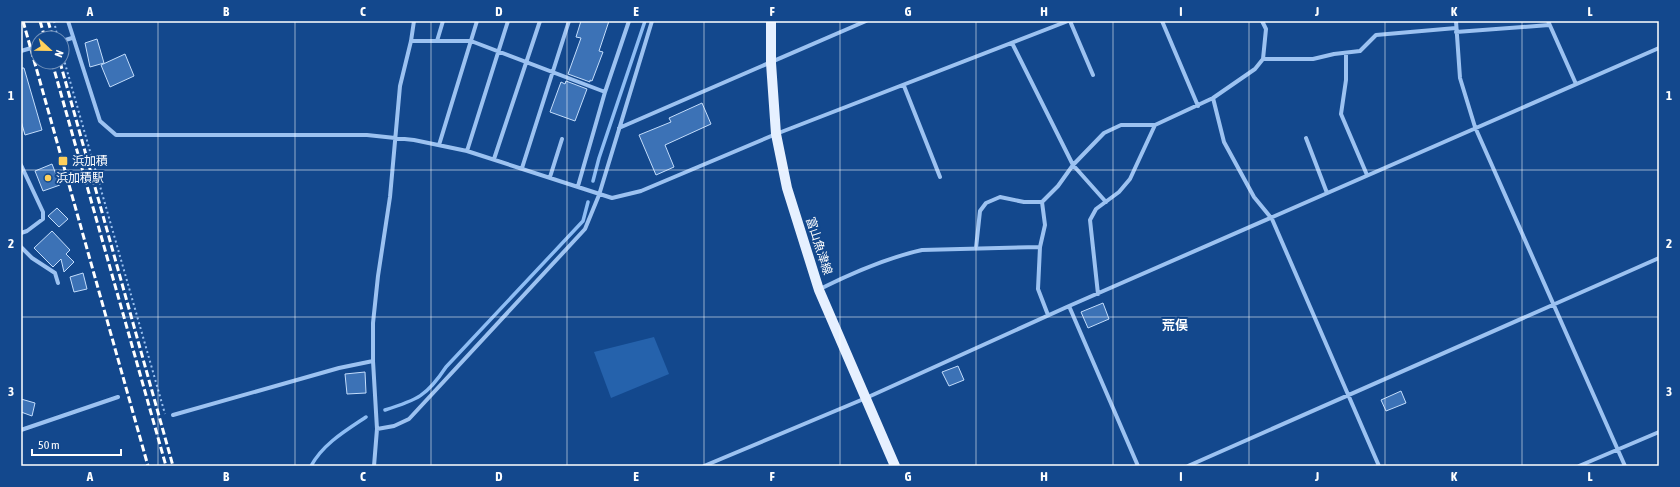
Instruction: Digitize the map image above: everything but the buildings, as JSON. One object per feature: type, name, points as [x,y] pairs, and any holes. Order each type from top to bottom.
[{"type":"main road","name":"富山魚津線","points":[[772,21],[771,63],[776,134],[789,195],[819,290],[895,466]]},
{"type":"street","points":[[68,21],[72,38],[100,122],[116,135],[367,135],[414,140],[467,151],[612,198],[640,191],[776,134],[904,86],[1061,22],[1069,21],[1093,75]]},
{"type":"street","points":[[374,466],[377,428],[373,361],[373,323],[378,276],[390,197],[394,138],[400,86],[411,41],[414,21]]},
{"type":"street","points":[[437,41],[443,21]]},
{"type":"street","points":[[439,145],[477,21]]},
{"type":"street","points":[[467,151],[508,21]]},
{"type":"street","points":[[494,159],[525,62],[540,21]]},
{"type":"street","points":[[522,168],[569,21]]},
{"type":"street","points":[[578,186],[629,21]]},
{"type":"street","points":[[377,428],[394,426],[409,419],[423,406],[450,373],[585,228],[599,195],[652,21]]},
{"type":"street","points":[[619,128],[866,21]]},
{"type":"street","points":[[1162,21],[1198,106]]},
{"type":"street","points":[[976,248],[980,211],[986,203],[1000,198],[1024,202],[1042,202],[1058,186],[1072,165],[1104,133],[1121,125],[1155,125],[1213,98],[1255,69],[1263,59],[1266,29],[1262,21]]},
{"type":"street","points":[[1456,21],[1460,78],[1475,128],[1625,466]]},
{"type":"street","points":[[1263,59],[1313,59],[1360,51],[1376,35],[1549,23],[1576,84]]},
{"type":"street","points":[[411,41],[471,41],[606,92]]},
{"type":"street","points":[[1012,43],[1072,165],[1106,202]]},
{"type":"street","points":[[704,466],[866,398],[1048,315],[1659,48]]},
{"type":"street","points":[[1346,53],[1346,80],[1341,114],[1367,175]]},
{"type":"street","points":[[904,86],[940,177]]},
{"type":"street","points":[[1213,98],[1224,142],[1254,197],[1272,218],[1379,466]]},
{"type":"street","points":[[1098,294],[1090,220],[1096,209],[1119,192],[1130,179],[1155,125]]},
{"type":"street","points":[[550,177],[562,138]]},
{"type":"street","points":[[1306,138],[1327,193]]},
{"type":"street","points":[[21,165],[43,212],[43,219],[27,232],[21,233]]},
{"type":"street","points":[[1042,202],[1045,225],[1040,246],[1038,289],[1048,315]]},
{"type":"street","points":[[21,246],[32,258],[55,273],[58,283]]},
{"type":"street","points":[[819,290],[848,276],[906,254],[922,250],[1040,246]]},
{"type":"street","points":[[1188,466],[1659,258]]},
{"type":"street","points":[[1069,306],[1138,466]]},
{"type":"street","points":[[173,415],[339,368],[373,361]]},
{"type":"street","points":[[21,430],[118,397]]},
{"type":"street","points":[[1579,466],[1659,432]]},
{"type":"path","points":[[67,70],[166,417]]},
{"type":"shaded area","points":[[654,337],[669,374],[611,398],[594,352]]},
{"type":"waterway","points":[[593,181],[599,158],[645,21]]},
{"type":"waterway","points":[[385,410],[413,400],[433,385],[446,367],[583,221],[588,202]]},
{"type":"waterway","points":[[311,466],[328,445],[366,417]]},
{"type":"railway","points":[[23,21],[148,466]]},
{"type":"railway","points":[[40,21],[43,30]]},
{"type":"railway","points":[[48,21],[51,30]]},
{"type":"railway","points":[[54,70],[166,466]]},
{"type":"railway","points":[[62,70],[173,466]]},
{"type":"place","name":"浜加積","points":[[63,161]]},
{"type":"place","name":"浜加積駅","points":[[48,178]]},
{"type":"district","name":"荒俣","points":[[1175,325]]}]
